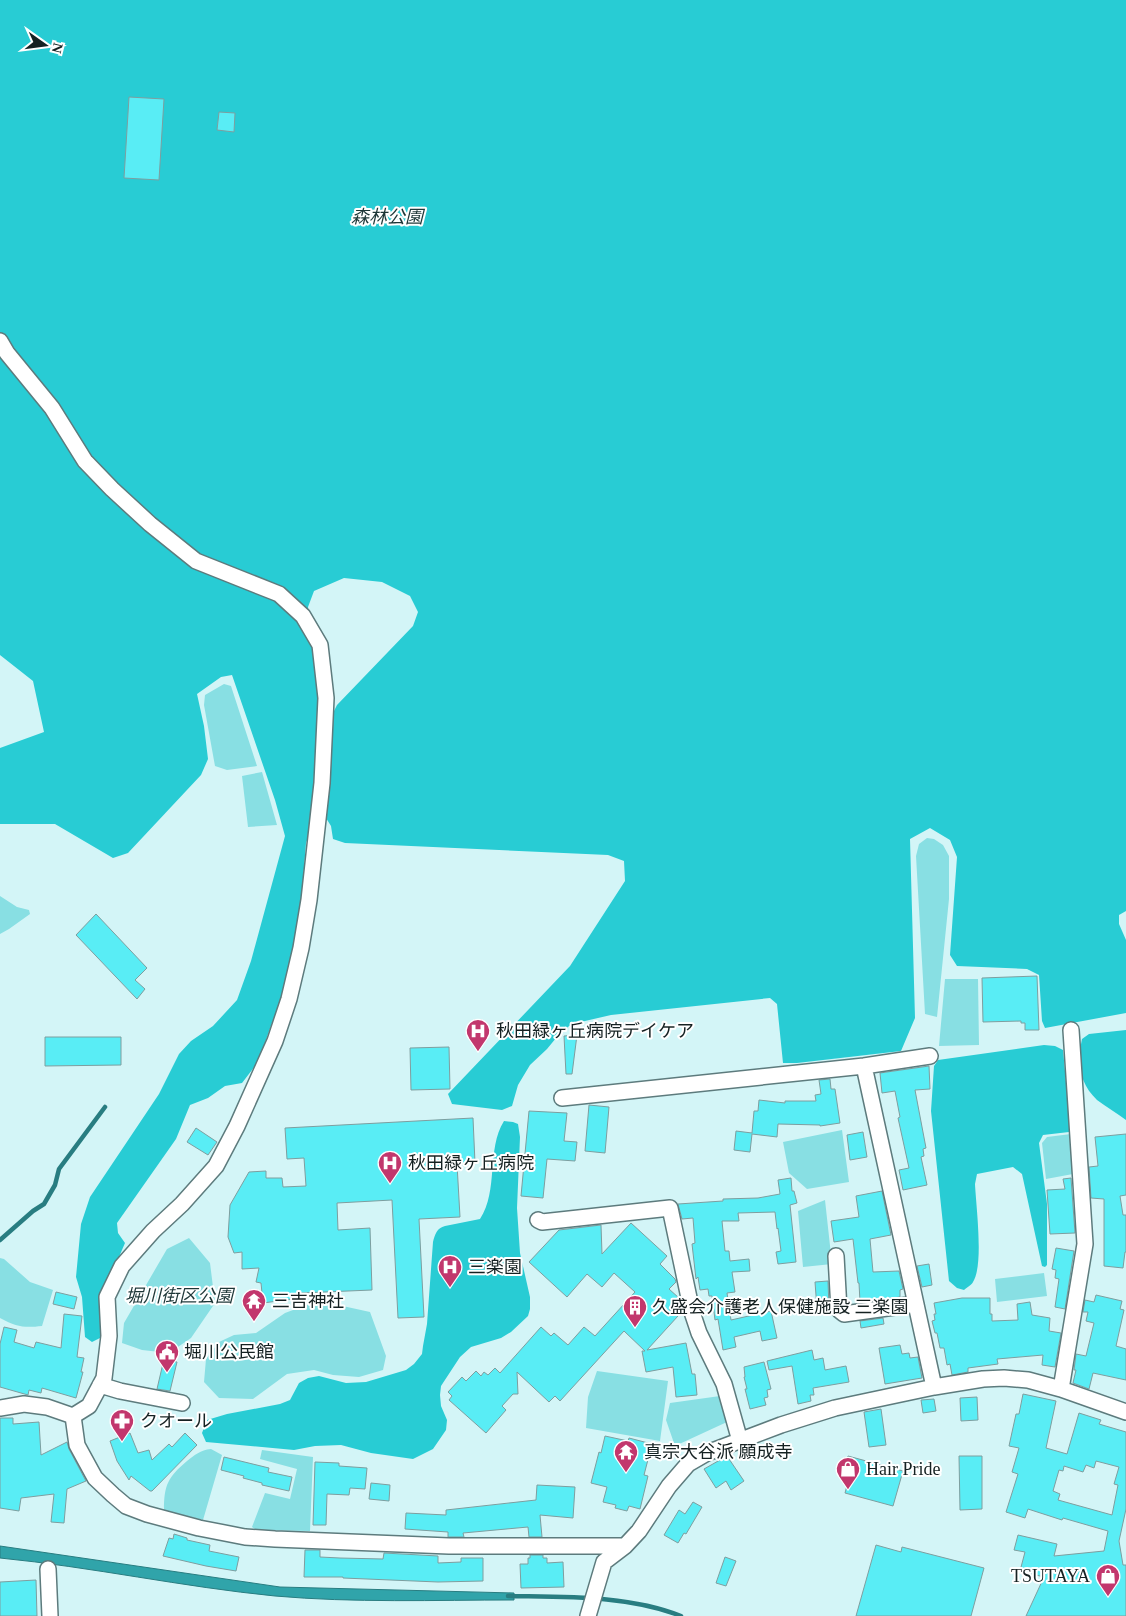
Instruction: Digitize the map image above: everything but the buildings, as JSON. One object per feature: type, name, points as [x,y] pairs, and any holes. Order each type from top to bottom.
[{"type":"street","points":[[0,341],[7,353],[52,408],[85,461],[150,524],[196,560],[279,594],[303,616],[320,645],[326,698],[322,783],[310,892],[301,948],[275,1041],[237,1126],[216,1166],[122,1266],[107,1297],[109,1336],[104,1378],[89,1406],[73,1416]]},
{"type":"street","points":[[1061,1389],[1085,1244],[1071,1030]]},
{"type":"street","points":[[562,1098],[864,1066],[930,1056]]},
{"type":"street","points":[[864,1066],[934,1387]]},
{"type":"street","points":[[538,1220],[542,1222],[670,1208],[692,1312],[699,1333],[724,1384],[740,1441]]},
{"type":"street","points":[[836,1256],[839,1310],[844,1314],[916,1304]]},
{"type":"street","points":[[589,1612],[604,1562],[625,1546],[639,1531],[669,1486],[688,1464],[706,1453],[781,1425],[835,1408],[934,1387],[1004,1378],[1028,1380],[1061,1389],[1126,1412]]},
{"type":"street","points":[[100,1385],[120,1391],[182,1403]]},
{"type":"street","points":[[0,1408],[24,1404],[47,1407],[73,1416]]},
{"type":"street","points":[[73,1416],[77,1445],[95,1478],[113,1496],[126,1506],[147,1514],[199,1528],[245,1537],[275,1539],[450,1546],[625,1546]]},
{"type":"street","points":[[48,1569],[50,1616]]},
{"type":"green space","name":"森林公園","points":[[0,0],[1126,0],[1126,911],[1119,915],[1119,924],[1126,940],[1126,1013],[1045,1028],[1042,1021],[1039,975],[1027,969],[957,966],[950,955],[957,857],[950,840],[930,828],[910,839],[915,1018],[901,1051],[783,1063],[777,1004],[770,998],[611,1015],[572,1024],[561,1032],[530,1065],[518,1085],[512,1106],[502,1110],[452,1104],[448,1094],[570,966],[625,881],[624,861],[608,855],[345,843],[333,839],[331,826],[326,818],[333,713],[337,705],[413,626],[418,612],[410,596],[382,582],[344,578],[314,591],[308,607],[319,696],[315,817],[306,843],[300,920],[282,995],[258,1062],[242,1083],[225,1086],[208,1098],[190,1105],[176,1139],[117,1223],[118,1233],[125,1243],[103,1294],[100,1338],[92,1342],[85,1337],[82,1297],[76,1277],[81,1224],[90,1197],[159,1094],[179,1054],[191,1041],[213,1026],[237,1000],[251,961],[285,836],[275,800],[232,675],[221,677],[197,694],[204,726],[208,759],[201,775],[128,853],[113,858],[55,824],[0,824],[0,748],[44,732],[33,681],[0,655]]},
{"type":"green space","points":[[224,684],[231,686],[257,766],[227,770],[215,766],[204,705],[205,695]]},
{"type":"green space","points":[[262,772],[277,825],[248,827],[242,776]]},
{"type":"green space","points":[[927,838],[934,839],[943,845],[949,856],[949,899],[937,1017],[925,1014],[916,856],[919,844]]},
{"type":"green space","points":[[0,896],[17,907],[29,910],[30,914],[0,934]]},
{"type":"green space","points":[[945,979],[978,979],[979,1045],[939,1046]]},
{"type":"green space","points":[[1126,1030],[1126,1120],[1097,1100],[1086,1087],[1081,1072],[1080,1056],[1082,1039],[1089,1034]]},
{"type":"green space","points":[[1044,1045],[1055,1046],[1063,1050],[1070,1124],[1069,1132],[1043,1135],[1039,1143],[1047,1204],[1047,1265],[1045,1267],[1042,1266],[1022,1174],[1013,1167],[977,1174],[975,1184],[978,1220],[978,1263],[972,1283],[964,1290],[957,1288],[949,1281],[931,1111],[934,1066],[938,1060]]},
{"type":"green space","points":[[504,1121],[518,1124],[520,1137],[517,1208],[520,1253],[530,1297],[530,1309],[528,1316],[511,1332],[501,1338],[471,1347],[460,1357],[441,1386],[441,1406],[447,1420],[446,1430],[433,1449],[413,1459],[371,1453],[341,1445],[315,1446],[294,1450],[206,1442],[202,1433],[207,1420],[227,1414],[280,1404],[290,1400],[299,1383],[308,1378],[319,1376],[346,1383],[366,1382],[406,1370],[414,1364],[422,1354],[427,1324],[435,1236],[442,1227],[480,1219],[486,1208],[489,1196],[495,1144]]},
{"type":"green space","points":[[842,1130],[849,1182],[807,1189],[789,1173],[783,1142]]},
{"type":"green space","points":[[1071,1134],[1073,1174],[1046,1179],[1042,1143],[1047,1137]]},
{"type":"green space","points":[[825,1200],[832,1264],[803,1267],[798,1211]]},
{"type":"green space","name":"堀川街区公園","points":[[189,1238],[210,1263],[215,1303],[191,1338],[169,1353],[142,1350],[122,1343],[124,1323],[167,1249]]},
{"type":"green space","points":[[0,1258],[4,1259],[30,1282],[53,1290],[42,1326],[21,1326],[0,1318]]},
{"type":"green space","points":[[1044,1273],[1047,1296],[997,1302],[995,1279]]},
{"type":"green space","points":[[329,1303],[370,1312],[386,1356],[383,1370],[359,1377],[333,1375],[314,1370],[287,1374],[253,1399],[219,1398],[204,1382],[206,1359],[219,1342],[234,1335],[256,1333],[285,1313],[309,1304]]},
{"type":"green space","points":[[597,1371],[668,1381],[660,1441],[586,1428],[588,1397]]},
{"type":"green space","points":[[720,1396],[727,1422],[675,1446],[666,1420],[670,1403]]},
{"type":"green space","points":[[211,1449],[222,1455],[203,1520],[164,1510],[166,1488],[171,1477],[195,1455],[204,1450]]},
{"type":"green space","points":[[262,1450],[313,1457],[310,1531],[256,1530],[252,1527],[265,1493],[290,1499],[297,1469],[260,1459]]},
{"type":"shaded area","points":[[0,1546],[280,1587],[514,1593],[514,1600],[424,1601],[275,1596],[206,1588],[69,1566],[0,1558]]},
{"type":"waterway","points":[[0,1240],[33,1211],[44,1204],[55,1185],[59,1169],[105,1107]]},
{"type":"waterway","points":[[508,1596],[596,1598],[640,1604],[681,1616]]},
{"type":"place","name":"秋田緑ヶ丘病院デイケア","points":[[478,1052]]},
{"type":"place","name":"秋田緑ヶ丘病院","points":[[390,1184]]},
{"type":"place","name":"三楽園","points":[[450,1288]]},
{"type":"place","name":"三吉神社","points":[[254,1322]]},
{"type":"place","name":"久盛会介護老人保健施設 三楽園","points":[[635,1328]]},
{"type":"place","name":"堀川公民館","points":[[167,1373]]},
{"type":"place","name":"クオール","points":[[122,1442]]},
{"type":"place","name":"真宗大谷派 願成寺","points":[[626,1473]]},
{"type":"place","name":"Hair Pride","points":[[848,1490]]},
{"type":"place","name":"TSUTAYA","points":[[1108,1597]]}]
